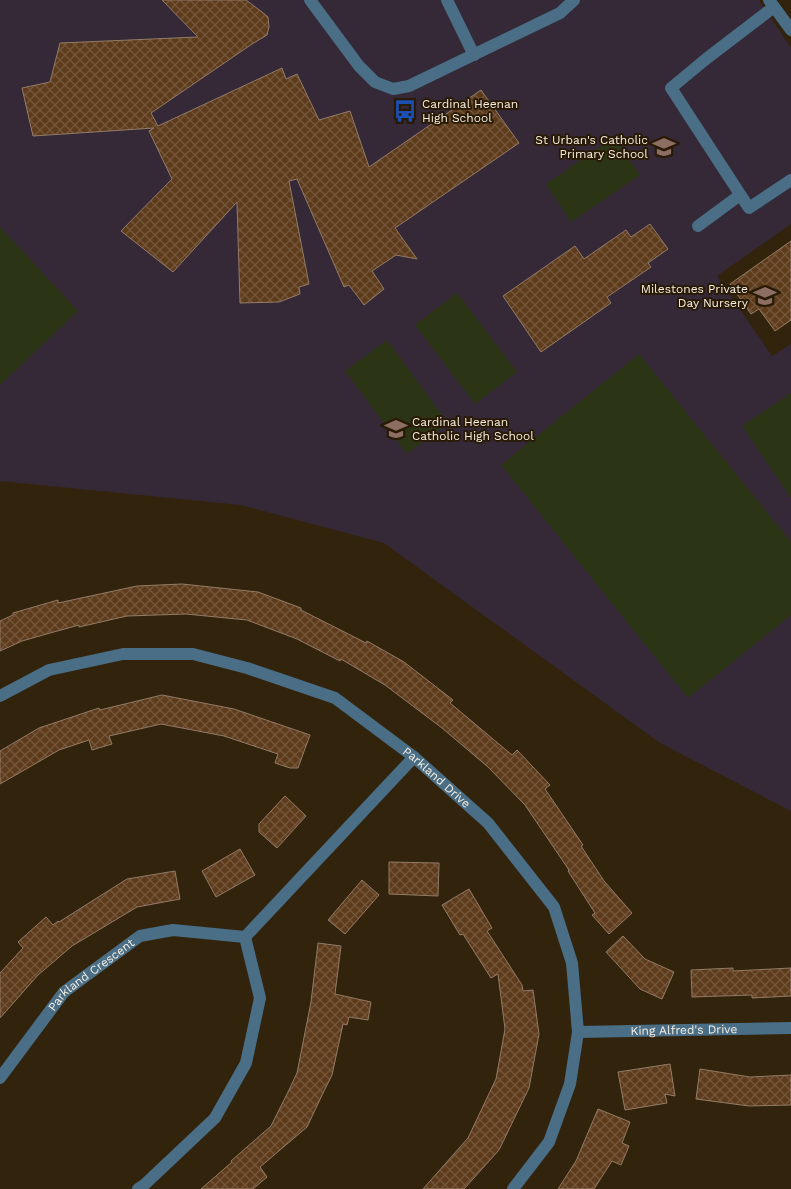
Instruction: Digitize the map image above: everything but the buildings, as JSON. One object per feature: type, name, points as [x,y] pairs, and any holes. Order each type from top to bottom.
[{"type":"street","points":[[310,0],[359,66],[375,82],[393,89],[409,86],[560,13],[574,0]]},
{"type":"street","points":[[447,0],[474,55]]},
{"type":"street","points":[[791,28],[772,4],[671,88],[749,208],[791,180]]},
{"type":"street","points":[[698,226],[740,195]]},
{"type":"street","name":"Parkland Drive","points":[[0,696],[49,670],[104,658],[123,654],[194,654],[247,668],[334,698],[414,757],[488,823],[554,907],[572,963],[578,1032],[570,1084],[549,1142],[513,1189]]},
{"type":"street","points":[[138,1189],[215,1118],[246,1063],[260,998],[245,937],[414,757]]},
{"type":"street","name":"Parkland Crescent","points":[[0,1078],[64,992],[140,936],[173,930],[245,937]]},
{"type":"street","name":"King Alfred's Drive","points":[[578,1032],[791,1028]]},
{"type":"shaded area","name":"Cardinal Heenan Catholic High School","points":[[0,0],[759,0],[791,48],[791,224],[717,276],[772,356],[791,344],[791,811],[660,743],[384,543],[241,505],[0,481]]},
{"type":"green space","points":[[614,137],[640,175],[571,222],[546,184]]},
{"type":"green space","points":[[0,227],[78,311],[0,385]]},
{"type":"green space","points":[[457,293],[517,372],[475,404],[415,325]]},
{"type":"green space","points":[[387,340],[448,423],[407,454],[345,371]]},
{"type":"green space","points":[[639,354],[791,542],[791,615],[688,698],[501,465]]},
{"type":"green space","points":[[791,393],[791,498],[742,426]]},
{"type":"place","name":"Cardinal Heenan High School","points":[[405,111]]},
{"type":"place","name":"St Urban's Catholic Primary School","points":[[664,147]]},
{"type":"place","name":"Milestones Private Day Nursery","points":[[765,296]]},
{"type":"place","name":"Cardinal Heenan Catholic High School","points":[[396,429]]}]
